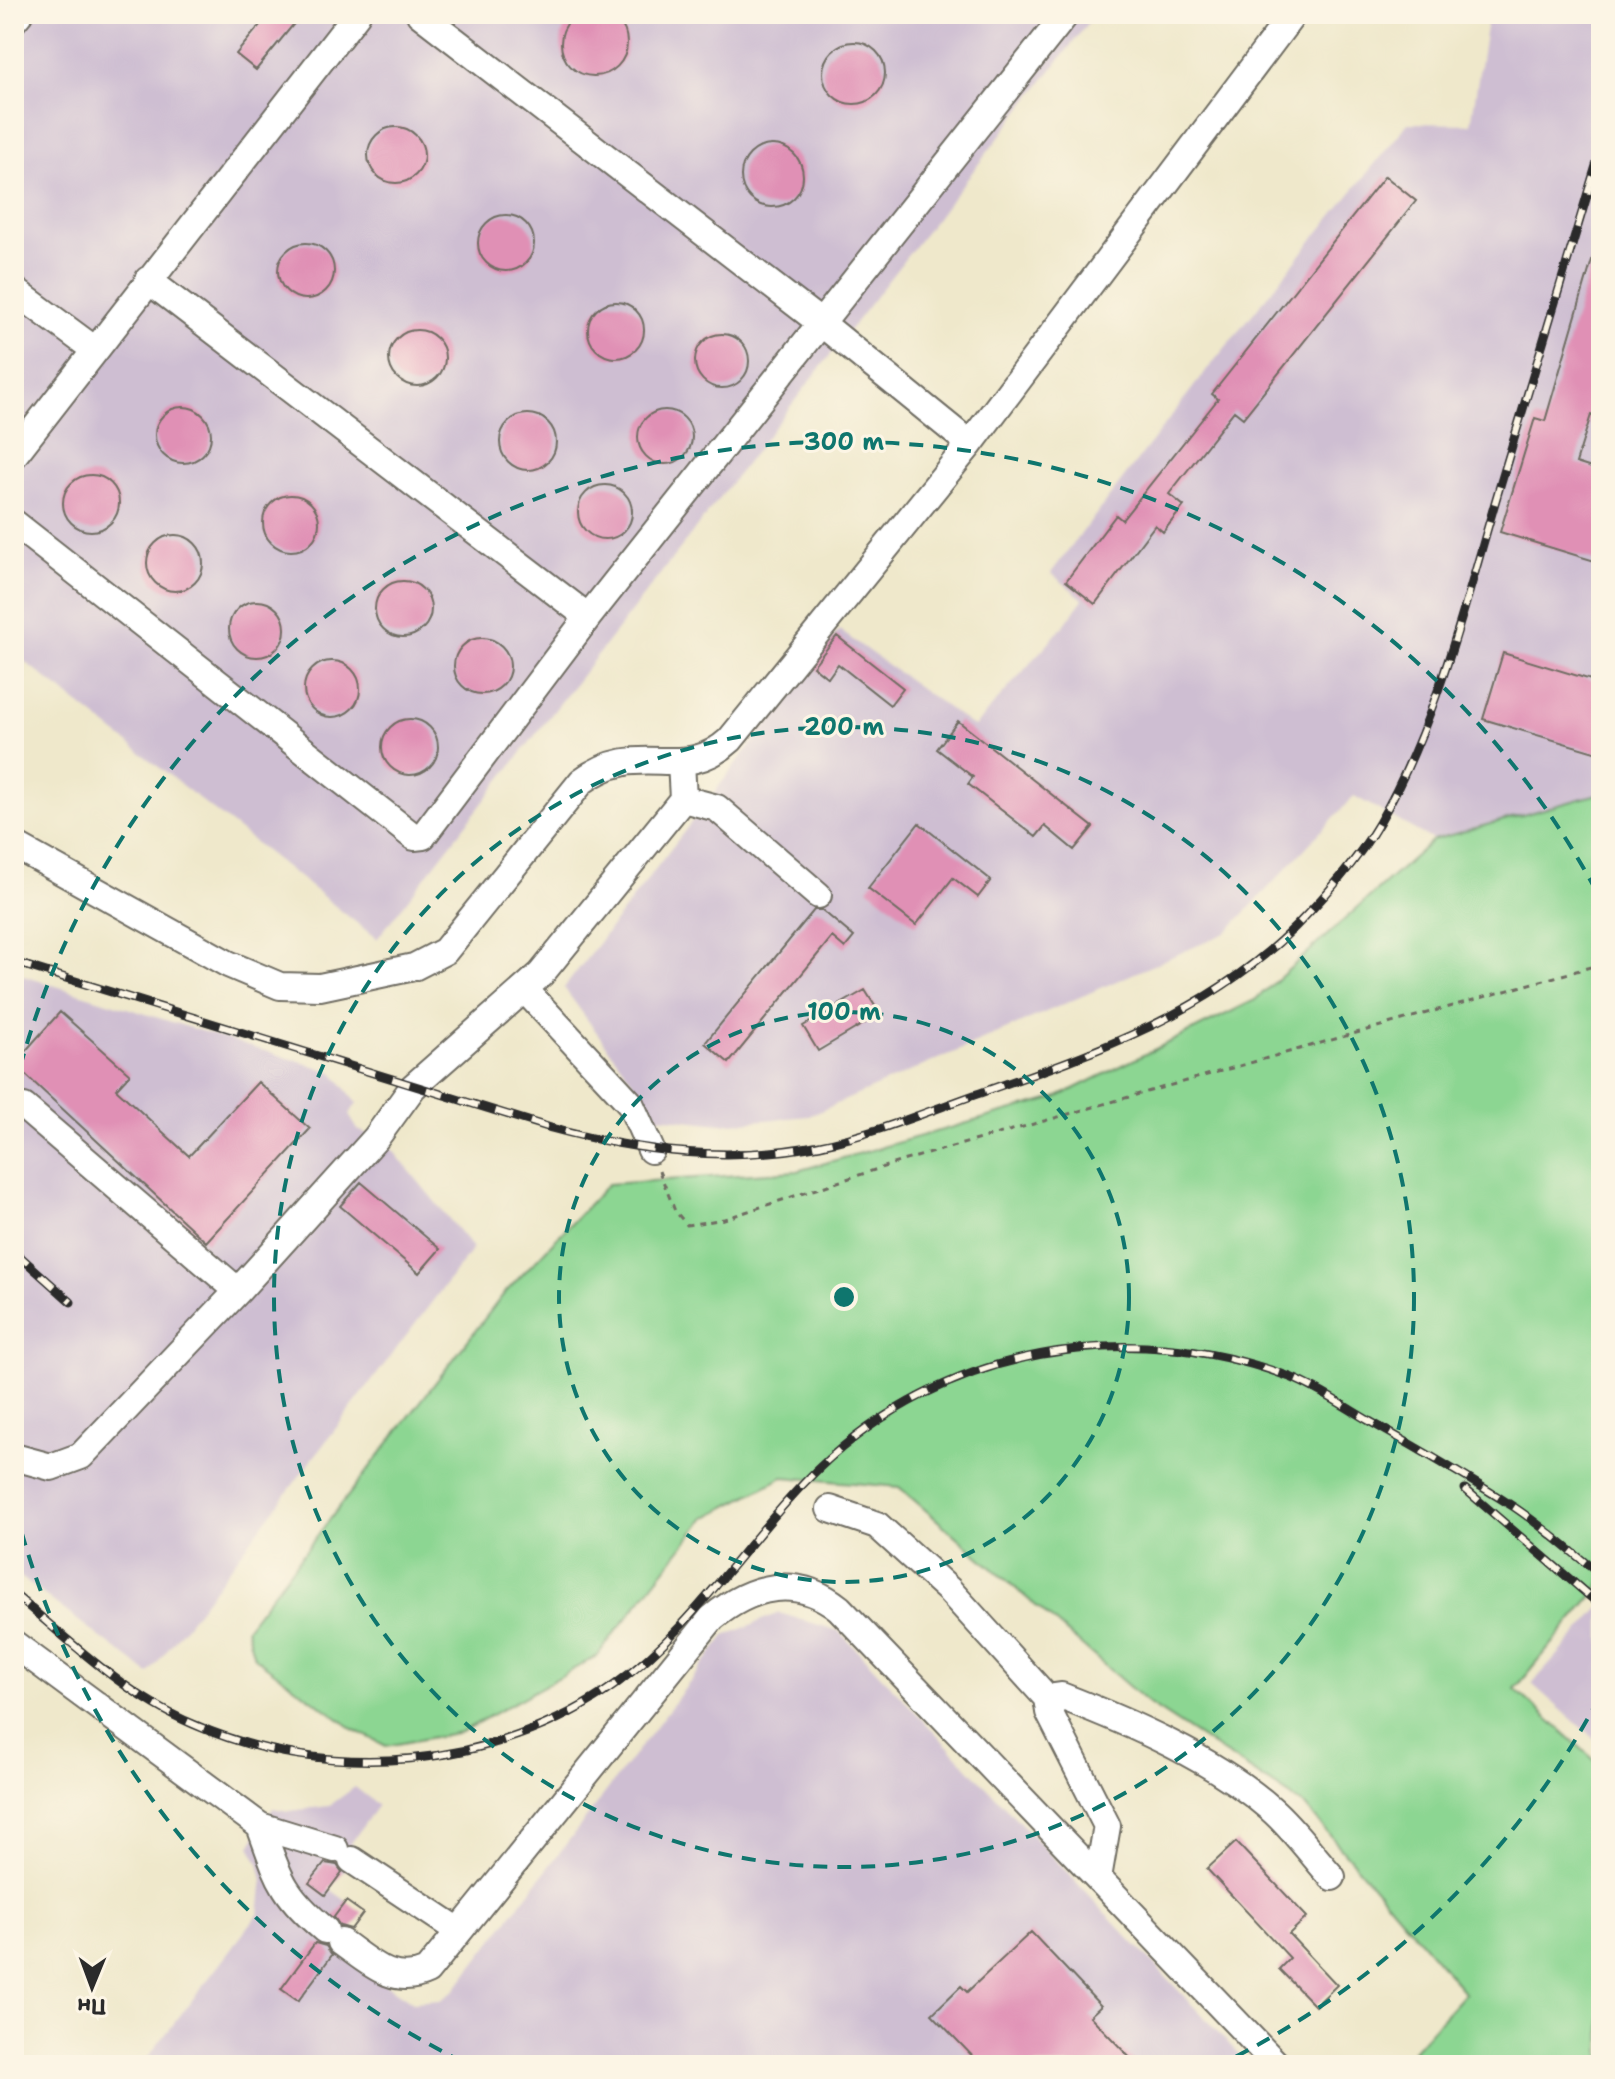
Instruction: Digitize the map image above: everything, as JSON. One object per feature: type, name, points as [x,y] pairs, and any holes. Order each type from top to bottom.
[{"type":"street","points":[[14,20],[19,14]]},
{"type":"street","points":[[14,455],[357,14]]},
{"type":"street","points":[[420,14],[821,323],[970,444]]},
{"type":"street","points":[[14,523],[414,837],[423,836],[588,617],[1066,14]]},
{"type":"street","points":[[14,845],[228,964],[280,986],[320,987],[414,967],[445,951],[459,938],[569,795],[597,770],[633,758],[681,762],[699,760],[730,740],[970,444],[1293,14]]},
{"type":"street","points":[[148,280],[588,617]]},
{"type":"street","points":[[14,290],[95,350]]},
{"type":"street","points":[[14,1457],[51,1467],[81,1456],[238,1291],[376,1138],[413,1087],[526,991],[683,799],[681,762]]},
{"type":"street","points":[[683,799],[717,808],[818,895]]},
{"type":"street","points":[[526,991],[630,1103],[651,1150]]},
{"type":"street","points":[[24,1107],[238,1291]]},
{"type":"street","points":[[830,1509],[877,1525],[949,1590],[1047,1698],[1049,1712],[1107,1826],[1098,1878]]},
{"type":"street","points":[[260,1826],[282,1885],[295,1905],[384,1972],[406,1977],[427,1971],[712,1618],[735,1599],[764,1588],[794,1587],[823,1596],[839,1608],[1277,2065]]},
{"type":"street","points":[[14,1644],[260,1826],[343,1854],[459,1931]]},
{"type":"street","points":[[1047,1698],[1061,1696],[1143,1728],[1204,1764],[1270,1809],[1332,1877]]},
{"type":"path","points":[[651,1150],[675,1211],[687,1225],[724,1219],[902,1161],[1601,964]]},
{"type":"shaded area","points":[[14,14],[1095,14],[377,939],[14,653]]},
{"type":"shaded area","points":[[1488,14],[1601,14],[1601,793],[1433,840],[1354,796],[1226,933],[809,1116],[720,1124],[659,1117],[564,988],[839,630],[974,727],[1065,624],[1083,599],[1051,573],[1202,376],[1408,123],[1471,124]]},
{"type":"shaded area","points":[[14,973],[333,1072],[357,1103],[349,1115],[358,1130],[386,1142],[473,1248],[149,1674],[14,1572]]},
{"type":"shaded area","points":[[1601,1607],[1601,1745],[1532,1684]]},
{"type":"shaded area","points":[[779,1613],[839,1631],[1249,2065],[142,2065],[259,1913],[263,1880],[250,1846],[273,1808],[290,1811],[329,1806],[355,1787],[378,1805],[350,1844],[359,1851],[330,1889],[363,1913],[336,1951],[412,2002],[440,2000],[453,1992],[725,1636]]},
{"type":"green space","points":[[1601,793],[1601,1585],[1515,1689],[1601,1766],[1601,2065],[1427,2065],[1413,2050],[1465,1993],[1305,1806],[1149,1704],[899,1487],[783,1477],[705,1518],[597,1656],[461,1732],[386,1746],[353,1729],[254,1657],[246,1628],[503,1295],[608,1184],[797,1171],[1056,1098],[1255,1000],[1433,840]]},
{"type":"building","points":[[594,10],[617,20],[627,43],[617,66],[594,76],[571,66],[561,43],[571,20]]},
{"type":"building","points":[[269,14],[302,14],[256,70],[236,54]]},
{"type":"building","points":[[848,42],[860,42],[876,51],[883,61],[883,85],[876,95],[860,104],[848,104],[828,90],[823,79],[823,67],[837,47]]},
{"type":"building","points":[[396,127],[416,135],[424,155],[416,175],[396,183],[376,175],[368,155],[376,135]]},
{"type":"building","points":[[766,145],[778,145],[794,154],[801,164],[801,188],[794,198],[778,207],[766,207],[746,193],[741,182],[741,170],[755,150]]},
{"type":"building","points":[[1385,176],[1416,201],[1243,418],[1234,411],[1169,494],[1184,506],[1163,532],[1155,525],[1095,604],[1066,581],[1116,515],[1122,520],[1218,399],[1212,394]]},
{"type":"building","points":[[506,215],[526,223],[534,243],[526,263],[506,271],[486,263],[478,243],[486,223]]},
{"type":"building","points":[[306,243],[326,251],[334,271],[326,291],[306,299],[286,291],[278,271],[286,251]]},
{"type":"building","points":[[1597,243],[1601,244],[1601,418],[1591,415],[1576,463],[1601,471],[1601,563],[1500,532],[1535,418],[1545,421]]},
{"type":"building","points":[[616,302],[636,310],[644,330],[636,350],[616,358],[596,350],[588,330],[596,310]]},
{"type":"building","points":[[417,330],[437,338],[445,358],[437,378],[417,386],[397,378],[389,358],[397,338]]},
{"type":"building","points":[[722,334],[741,342],[749,361],[741,380],[722,388],[703,380],[695,361],[703,342]]},
{"type":"building","points":[[183,407],[203,415],[211,435],[203,455],[183,463],[163,455],[155,435],[163,415]]},
{"type":"building","points":[[665,410],[684,418],[692,437],[684,456],[665,464],[646,456],[638,437],[646,418]]},
{"type":"building","points":[[528,414],[548,422],[556,442],[548,462],[528,470],[508,462],[500,442],[508,422]]},
{"type":"building","points":[[91,475],[111,483],[119,503],[111,523],[91,531],[71,523],[63,503],[71,483]]},
{"type":"building","points":[[605,485],[624,493],[632,512],[624,531],[605,539],[586,531],[578,512],[586,493]]},
{"type":"building","points":[[291,495],[311,503],[319,523],[311,543],[291,551],[271,543],[263,523],[271,503]]},
{"type":"building","points":[[175,535],[195,543],[203,563],[195,583],[175,591],[155,583],[147,563],[155,543]]},
{"type":"building","points":[[403,581],[423,589],[431,609],[423,629],[403,637],[383,629],[375,609],[383,589]]},
{"type":"building","points":[[257,601],[277,609],[285,629],[277,649],[257,657],[237,649],[229,629],[237,609]]},
{"type":"building","points":[[837,636],[903,688],[890,705],[838,664],[828,678],[813,666]]},
{"type":"building","points":[[482,638],[502,646],[510,666],[502,686],[482,694],[462,686],[454,666],[462,646]]},
{"type":"building","points":[[1503,653],[1601,683],[1601,754],[1483,719]]},
{"type":"building","points":[[332,661],[352,669],[360,689],[352,709],[332,717],[312,709],[304,689],[312,669]]},
{"type":"building","points":[[410,719],[430,727],[438,747],[430,767],[410,775],[390,767],[382,747],[390,727]]},
{"type":"building","points":[[958,721],[1093,827],[1074,850],[1045,826],[1036,837],[968,784],[973,777],[937,749]]},
{"type":"building","points":[[919,823],[991,880],[978,897],[953,878],[916,925],[868,888]]},
{"type":"building","points":[[814,910],[822,910],[854,937],[845,948],[832,937],[729,1063],[705,1043]]},
{"type":"building","points":[[865,990],[880,1014],[818,1051],[803,1026]]},
{"type":"building","points":[[60,1012],[130,1074],[116,1089],[189,1156],[258,1082],[310,1129],[206,1242],[14,1064]]},
{"type":"building","points":[[361,1182],[440,1249],[419,1273],[340,1206]]},
{"type":"building","points":[[1236,1842],[1307,1917],[1289,1934],[1337,1985],[1315,2006],[1279,1969],[1290,1958],[1207,1869]]},
{"type":"building","points":[[325,1863],[337,1865],[342,1872],[325,1895],[309,1883]]},
{"type":"building","points":[[346,1901],[363,1913],[351,1929],[340,1926],[334,1917]]},
{"type":"building","points":[[1031,1932],[1101,2006],[1090,2016],[1137,2065],[981,2065],[932,2014],[961,1986],[967,1992]]},
{"type":"building","points":[[315,1943],[326,1946],[332,1955],[298,2001],[281,1989]]},
{"type":"railway","points":[[14,962],[551,1128],[651,1149],[718,1154],[786,1150],[860,1135],[1063,1063],[1147,1028],[1225,984],[1262,957],[1330,890],[1379,823],[1418,744],[1434,703],[1601,149]]},
{"type":"railway","points":[[14,1251],[71,1302]]},
{"type":"railway","points":[[14,1594],[99,1666],[144,1698],[193,1724],[244,1743],[298,1755],[354,1760],[409,1759],[464,1750],[518,1735],[569,1713],[616,1684],[645,1661],[697,1608],[793,1495],[818,1469],[868,1428],[922,1395],[980,1370],[1040,1354],[1103,1347],[1166,1348],[1228,1358],[1300,1381],[1514,1507],[1601,1575]]},
{"type":"railway","points":[[1465,1489],[1601,1606]]}]
